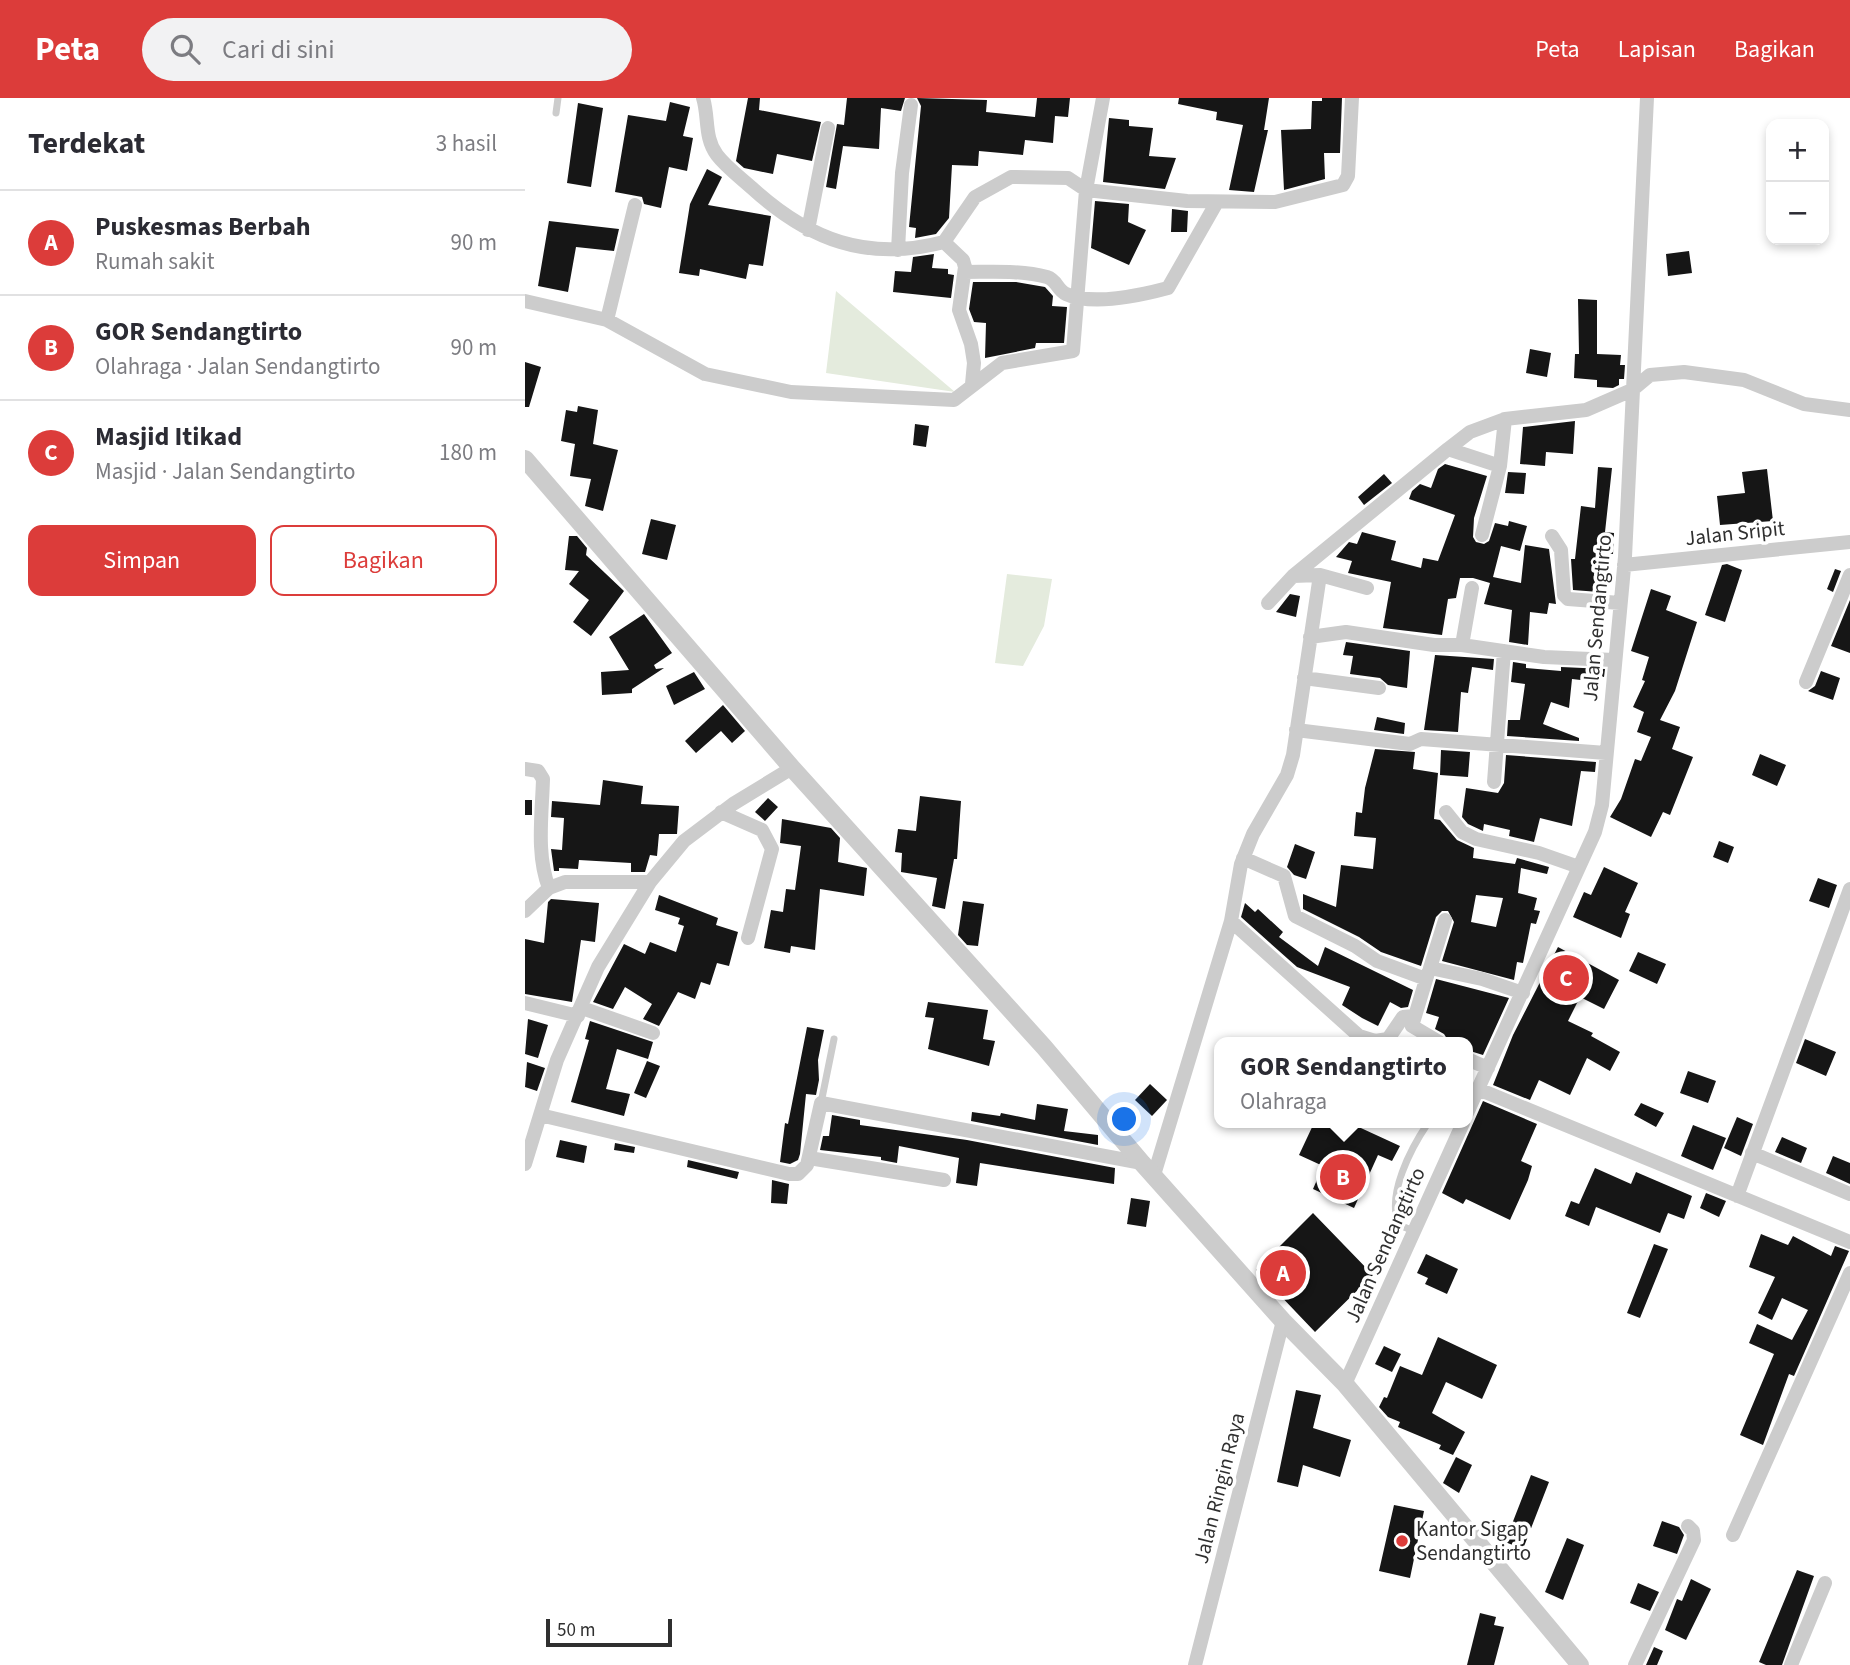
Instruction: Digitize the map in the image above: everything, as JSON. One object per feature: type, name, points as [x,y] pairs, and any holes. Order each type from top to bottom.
[{"type":"street","points":[[525,301],[607,320],[705,374],[791,392],[946,402],[954,400],[1002,363],[1073,351],[1080,297],[1086,190],[1103,98]]},
{"type":"street","points":[[704,99],[706,130],[716,153],[780,213],[808,230],[849,246],[898,250],[944,242],[975,197],[1011,177],[1068,178],[1086,190],[1217,202],[1275,202],[1343,186],[1348,176],[1352,98]]},
{"type":"street","name":"Jalan Sendangtirto","points":[[1473,1099],[1595,832],[1602,805],[1624,565],[1647,98]]},
{"type":"street","points":[[898,250],[902,173],[911,105]]},
{"type":"street","points":[[808,230],[828,128]]},
{"type":"street","points":[[965,272],[1037,274],[1051,278],[1065,294],[1080,297],[1136,296],[1168,288],[1217,202]]},
{"type":"street","points":[[607,320],[635,205]]},
{"type":"street","points":[[944,242],[963,260],[965,272],[958,310],[971,344],[972,384]]},
{"type":"street","points":[[1268,603],[1293,576],[1448,449],[1471,432],[1505,419],[1586,410],[1632,390],[1650,375],[1684,372],[1744,380],[1804,404],[1850,410]]},
{"type":"street","points":[[1482,535],[1500,466],[1505,419]]},
{"type":"street","points":[[1448,449],[1500,466]]},
{"type":"street","points":[[525,459],[792,768],[1044,1046],[1148,1169],[1283,1321],[1345,1384],[1580,1665]]},
{"type":"street","points":[[1552,536],[1561,550],[1564,595],[1568,599],[1620,603]]},
{"type":"street","name":"Jalan Sripit","points":[[1624,565],[1850,542]]},
{"type":"street","points":[[1293,576],[1320,575],[1367,588]]},
{"type":"street","points":[[1148,1169],[1231,921],[1243,858],[1253,834],[1287,775],[1320,575]]},
{"type":"street","points":[[1805,682],[1850,575]]},
{"type":"street","points":[[1462,645],[1472,588]]},
{"type":"street","points":[[1310,636],[1346,632],[1434,645],[1462,645],[1614,660]]},
{"type":"street","points":[[1494,782],[1504,651]]},
{"type":"street","points":[[1304,678],[1379,688]]},
{"type":"street","points":[[1296,730],[1410,744],[1421,739],[1606,753]]},
{"type":"street","points":[[526,1157],[557,1060],[598,967],[650,882],[684,841],[721,812],[792,768]]},
{"type":"street","points":[[525,769],[538,772],[543,779],[541,848],[543,872],[549,888]]},
{"type":"street","points":[[721,812],[764,831],[772,849],[748,938]]},
{"type":"street","points":[[1446,812],[1462,832],[1476,839],[1539,853],[1579,867]]},
{"type":"street","points":[[1243,858],[1284,876],[1295,916],[1355,946],[1377,961],[1428,974],[1482,979],[1523,993]]},
{"type":"street","points":[[525,911],[549,888],[565,882],[650,882]]},
{"type":"street","points":[[1737,1196],[1850,889]]},
{"type":"street","points":[[1430,1037],[1414,1028],[1413,1016],[1445,920]]},
{"type":"street","points":[[1231,921],[1362,1037]]},
{"type":"street","points":[[525,1003],[580,1012],[653,1033]]},
{"type":"street","points":[[1389,1037],[1403,1017],[1413,1016]]},
{"type":"street","points":[[1473,1061],[1489,1068]]},
{"type":"street","points":[[1478,1089],[1850,1242]]},
{"type":"street","points":[[540,1115],[789,1174],[803,1170],[809,1158],[821,1103],[1148,1169]]},
{"type":"street","name":"Jalan Sendangtirto","points":[[1345,1384],[1460,1128]]},
{"type":"street","points":[[1752,1153],[1850,1194]]},
{"type":"street","points":[[809,1158],[944,1180]]},
{"type":"street","points":[[1733,1535],[1850,1273]]},
{"type":"street","name":"Jalan Ringin Raya","points":[[1195,1665],[1283,1321]]},
{"type":"street","points":[[1635,1665],[1693,1540],[1693,1531],[1688,1526]]},
{"type":"street","points":[[1791,1665],[1825,1583]]},
{"type":"lane","points":[[556,113],[558,98]]},
{"type":"lane","points":[[821,1103],[834,1039]]},
{"type":"lane","points":[[1414,1231],[1399,1225],[1394,1214],[1397,1191],[1423,1128]]},
{"type":"shaded area","points":[[836,291],[955,392],[826,373]]},
{"type":"shaded area","points":[[1007,574],[1052,579],[1044,626],[1023,666],[995,663]]},
{"type":"building","points":[[748,98],[760,98],[759,110],[821,122],[812,161],[777,154],[773,174],[744,168],[736,161]]},
{"type":"building","points":[[847,98],[905,98],[901,111],[881,108],[879,149],[843,146],[836,189],[826,187],[837,124],[844,125]]},
{"type":"building","points":[[917,98],[987,100],[986,112],[1035,117],[1037,98],[1070,98],[1068,117],[1055,116],[1053,143],[1025,140],[1023,155],[979,151],[978,166],[952,165],[949,218],[936,234],[915,238],[916,228],[909,227],[921,106]]},
{"type":"building","points":[[1179,98],[1269,98],[1264,130],[1268,130],[1254,192],[1229,190],[1243,125],[1216,120],[1217,112],[1178,104]]},
{"type":"building","points":[[1322,98],[1342,98],[1340,153],[1324,153],[1325,179],[1284,190],[1281,130],[1311,129],[1312,101],[1322,101]]},
{"type":"building","points":[[670,102],[690,107],[683,136],[693,138],[687,171],[669,167],[661,208],[644,204],[642,197],[615,192],[628,115],[666,121]]},
{"type":"building","points":[[578,103],[603,108],[591,187],[567,183]]},
{"type":"building","points":[[1109,118],[1129,120],[1129,126],[1153,128],[1149,156],[1176,158],[1165,189],[1103,182]]},
{"type":"building","points":[[707,169],[722,177],[708,205],[771,216],[763,266],[749,264],[746,279],[700,269],[699,276],[679,273],[690,204]]},
{"type":"building","points":[[1095,201],[1129,204],[1128,222],[1146,230],[1129,265],[1091,248]]},
{"type":"building","points":[[1172,209],[1188,211],[1187,232],[1171,232]]},
{"type":"building","points":[[549,221],[619,229],[614,251],[576,247],[568,292],[538,286]]},
{"type":"building","points":[[1689,251],[1692,273],[1668,276],[1666,254]]},
{"type":"building","points":[[934,254],[932,268],[948,269],[948,274],[954,275],[951,298],[893,292],[895,271],[911,272],[913,257]]},
{"type":"building","points":[[973,282],[1016,282],[1045,287],[1053,296],[1052,306],[1067,307],[1064,343],[1036,343],[1035,348],[985,358],[986,323],[974,322],[969,309]]},
{"type":"building","points":[[1578,299],[1597,300],[1597,354],[1621,355],[1620,365],[1625,365],[1624,379],[1619,379],[1619,385],[1613,388],[1597,387],[1597,380],[1574,378],[1575,354],[1579,354]]},
{"type":"building","points":[[1530,349],[1551,353],[1547,377],[1526,373]]},
{"type":"building","points":[[525,362],[541,367],[529,407],[525,407]]},
{"type":"building","points":[[578,406],[598,410],[593,444],[618,450],[603,511],[585,506],[591,479],[570,476],[575,444],[561,441],[566,410],[577,412]]},
{"type":"building","points":[[1575,421],[1573,454],[1546,452],[1545,466],[1520,464],[1523,427]]},
{"type":"building","points":[[915,424],[929,426],[926,447],[913,445]]},
{"type":"building","points":[[1445,464],[1487,476],[1474,518],[1473,537],[1476,542],[1484,544],[1489,541],[1495,523],[1508,526],[1509,521],[1527,526],[1520,551],[1501,546],[1493,577],[1521,583],[1525,545],[1549,549],[1556,604],[1549,603],[1547,614],[1530,612],[1528,645],[1509,642],[1512,610],[1484,604],[1490,583],[1473,578],[1460,578],[1456,598],[1448,599],[1442,635],[1383,628],[1391,582],[1348,573],[1352,561],[1336,557],[1349,542],[1357,544],[1362,532],[1396,541],[1391,560],[1421,568],[1423,558],[1438,561],[1455,515],[1409,499],[1412,491],[1420,484],[1431,488],[1438,469]]},
{"type":"building","points":[[1598,467],[1612,468],[1605,532],[1614,533],[1613,554],[1600,553],[1599,592],[1573,590],[1571,559],[1575,559],[1581,506],[1595,508]]},
{"type":"building","points":[[1767,469],[1773,521],[1720,525],[1717,496],[1745,493],[1742,472]]},
{"type":"building","points":[[1508,472],[1526,473],[1524,494],[1505,493]]},
{"type":"building","points":[[1384,474],[1392,483],[1364,505],[1358,497]]},
{"type":"building","points":[[651,519],[676,525],[667,560],[642,554]]},
{"type":"building","points":[[569,536],[577,536],[587,548],[586,555],[624,591],[591,636],[573,622],[589,600],[569,584],[579,571],[565,570]]},
{"type":"building","points":[[1727,564],[1742,570],[1725,622],[1705,615],[1722,565]]},
{"type":"building","points":[[1835,569],[1841,571],[1833,592],[1827,589]]},
{"type":"building","points":[[1651,589],[1671,596],[1666,610],[1697,622],[1675,691],[1660,720],[1680,727],[1672,749],[1693,757],[1670,815],[1663,812],[1651,837],[1610,817],[1621,799],[1635,759],[1641,761],[1651,737],[1637,732],[1644,712],[1633,707],[1645,681],[1642,680],[1649,657],[1631,651]]},
{"type":"building","points":[[1290,594],[1300,596],[1296,617],[1276,612]]},
{"type":"building","points":[[1850,600],[1850,653],[1831,646]]},
{"type":"building","points":[[644,614],[672,653],[654,665],[656,669],[664,668],[632,689],[632,693],[602,695],[601,672],[629,670],[609,637]]},
{"type":"building","points":[[1346,642],[1410,651],[1407,688],[1388,685],[1380,678],[1350,674],[1353,656],[1343,655]]},
{"type":"building","points":[[1435,655],[1494,659],[1493,670],[1472,667],[1468,693],[1461,692],[1458,732],[1424,730]]},
{"type":"building","points":[[1513,662],[1526,664],[1526,668],[1561,671],[1561,667],[1605,669],[1604,677],[1599,676],[1598,682],[1572,679],[1569,708],[1551,702],[1543,724],[1579,738],[1579,741],[1507,736],[1508,720],[1520,720],[1525,684],[1511,682]]},
{"type":"building","points":[[1821,671],[1840,678],[1833,700],[1808,691],[1815,686]]},
{"type":"building","points":[[694,672],[705,689],[674,705],[666,686]]},
{"type":"building","points":[[723,705],[745,731],[732,743],[721,731],[696,753],[685,741]]},
{"type":"building","points":[[1377,717],[1405,723],[1404,734],[1374,730]]},
{"type":"building","points":[[1375,749],[1415,752],[1413,769],[1438,773],[1434,819],[1440,820],[1457,840],[1474,848],[1473,858],[1515,864],[1517,858],[1549,867],[1547,874],[1521,868],[1518,893],[1537,898],[1534,910],[1540,911],[1536,924],[1531,923],[1523,963],[1517,962],[1514,980],[1442,961],[1454,922],[1448,911],[1442,911],[1436,917],[1421,966],[1381,952],[1359,937],[1303,909],[1303,894],[1336,907],[1341,865],[1373,869],[1376,838],[1354,836],[1356,812],[1362,813]],"holes":[[[1476,895],[1503,898],[1496,927],[1471,922]]]},
{"type":"building","points":[[1441,750],[1470,752],[1468,777],[1440,775]]},
{"type":"building","points":[[1760,754],[1786,765],[1777,786],[1752,775]]},
{"type":"building","points":[[1506,755],[1596,762],[1595,772],[1581,771],[1572,826],[1540,818],[1534,842],[1509,836],[1510,830],[1484,824],[1483,831],[1468,824],[1462,817],[1466,788],[1498,793],[1504,783]]},
{"type":"building","points":[[603,780],[643,786],[641,804],[679,806],[677,834],[659,834],[657,856],[650,855],[645,872],[631,872],[631,863],[579,860],[578,869],[559,868],[559,871],[554,871],[551,849],[562,850],[564,818],[551,817],[552,801],[600,805]]},
{"type":"building","points":[[920,796],[961,801],[957,859],[954,859],[945,909],[932,906],[937,878],[901,872],[902,853],[895,852],[898,829],[916,831]]},
{"type":"building","points":[[768,798],[778,807],[765,821],[755,812]]},
{"type":"building","points":[[525,800],[532,800],[532,815],[525,815]]},
{"type":"building","points":[[782,819],[831,828],[840,838],[838,862],[867,868],[864,896],[820,889],[815,950],[791,946],[790,953],[764,948],[771,910],[783,912],[786,889],[795,890],[801,846],[780,843]]},
{"type":"building","points":[[1719,841],[1734,847],[1728,863],[1713,857]]},
{"type":"building","points":[[1295,844],[1315,852],[1306,879],[1294,875],[1287,867]]},
{"type":"building","points":[[1604,867],[1638,883],[1625,912],[1630,914],[1621,938],[1573,917],[1584,892],[1591,895]]},
{"type":"building","points":[[1818,878],[1837,885],[1829,908],[1809,901]]},
{"type":"building","points":[[659,895],[718,918],[716,925],[738,932],[729,966],[717,963],[710,985],[701,982],[695,999],[678,992],[659,1026],[643,1019],[652,1004],[625,987],[613,1009],[593,1002],[624,944],[645,954],[650,942],[676,952],[684,926],[678,924],[680,918],[655,910]]},
{"type":"building","points":[[551,899],[599,903],[595,942],[581,940],[572,1002],[525,994],[525,939],[544,943],[548,902]]},
{"type":"building","points":[[963,901],[984,904],[978,946],[967,945],[958,935]]},
{"type":"building","points":[[1245,903],[1255,912],[1258,909],[1283,932],[1279,937],[1318,966],[1325,947],[1413,990],[1408,1007],[1401,1008],[1390,1002],[1378,1026],[1362,1018],[1342,1005],[1350,987],[1297,967],[1241,917]]},
{"type":"building","points":[[1558,947],[1619,980],[1604,1009],[1580,997],[1568,1021],[1593,1033],[1591,1036],[1620,1052],[1610,1071],[1587,1058],[1570,1095],[1539,1080],[1530,1100],[1493,1085],[1513,1035]]},
{"type":"building","points":[[1638,952],[1666,964],[1657,984],[1629,971]]},
{"type":"building","points":[[1436,979],[1509,998],[1483,1055],[1473,1052],[1473,1037],[1446,1037],[1435,1029],[1439,1017],[1426,1013]]},
{"type":"building","points":[[928,1002],[988,1010],[983,1039],[995,1041],[989,1066],[928,1049],[934,1018],[925,1017]]},
{"type":"building","points":[[528,1019],[548,1025],[538,1058],[525,1054]]},
{"type":"building","points":[[590,1021],[653,1042],[648,1059],[617,1049],[606,1089],[630,1094],[624,1116],[571,1102],[589,1040],[585,1039]]},
{"type":"building","points":[[807,1027],[824,1030],[818,1060],[819,1080],[816,1095],[806,1094],[800,1154],[798,1160],[790,1164],[780,1162],[785,1123],[788,1124]]},
{"type":"building","points":[[1805,1039],[1836,1052],[1826,1076],[1796,1063]]},
{"type":"building","points":[[647,1061],[660,1066],[646,1098],[634,1093]]},
{"type":"building","points":[[527,1062],[545,1068],[537,1091],[525,1087]]},
{"type":"building","points":[[1688,1071],[1716,1081],[1708,1103],[1680,1093]]},
{"type":"building","points":[[1150,1084],[1167,1100],[1152,1116],[1135,1100]]},
{"type":"building","points":[[1483,1101],[1537,1124],[1521,1161],[1532,1166],[1510,1220],[1466,1199],[1463,1204],[1442,1193]]},
{"type":"building","points":[[1641,1103],[1664,1113],[1656,1127],[1634,1115]]},
{"type":"building","points":[[1037,1104],[1068,1109],[1064,1131],[1098,1135],[1098,1145],[971,1121],[972,1112],[1000,1116],[1001,1113],[1035,1120]]},
{"type":"building","points":[[832,1115],[860,1120],[860,1125],[967,1140],[1115,1168],[1114,1184],[980,1163],[977,1186],[956,1183],[959,1158],[899,1146],[897,1163],[881,1160],[881,1157],[820,1150],[823,1136],[829,1136]]},
{"type":"building","points":[[1737,1117],[1753,1124],[1741,1156],[1724,1148]]},
{"type":"building","points":[[1693,1125],[1726,1138],[1713,1170],[1681,1156]]},
{"type":"building","points":[[1312,1128],[1361,1128],[1400,1146],[1392,1161],[1378,1155],[1354,1208],[1313,1189],[1323,1166],[1299,1155]]},
{"type":"building","points":[[1782,1137],[1807,1148],[1801,1163],[1775,1152]]},
{"type":"building","points":[[560,1140],[587,1146],[584,1163],[556,1157]]},
{"type":"building","points":[[615,1143],[635,1147],[634,1153],[614,1150]]},
{"type":"building","points":[[1833,1156],[1850,1163],[1850,1184],[1826,1173]]},
{"type":"building","points":[[688,1160],[739,1172],[737,1179],[687,1167]]},
{"type":"building","points":[[1595,1168],[1631,1184],[1636,1172],[1692,1196],[1684,1219],[1668,1213],[1660,1233],[1596,1207],[1589,1226],[1565,1216],[1571,1201],[1579,1204]]},
{"type":"building","points":[[772,1180],[789,1184],[787,1204],[771,1203]]},
{"type":"building","points":[[1706,1193],[1726,1201],[1719,1217],[1700,1208]]},
{"type":"building","points":[[1131,1198],[1150,1201],[1146,1227],[1127,1224]]},
{"type":"building","points":[[1313,1213],[1373,1275],[1315,1332],[1256,1270]]},
{"type":"building","points":[[1761,1234],[1788,1245],[1793,1236],[1831,1256],[1835,1246],[1849,1251],[1794,1376],[1789,1374],[1763,1445],[1740,1435],[1774,1354],[1749,1343],[1757,1324],[1792,1340],[1808,1310],[1782,1298],[1772,1320],[1758,1313],[1775,1277],[1749,1267]]},
{"type":"building","points":[[1654,1244],[1668,1249],[1640,1318],[1627,1313]]},
{"type":"building","points":[[1426,1254],[1458,1269],[1447,1294],[1425,1284],[1428,1278],[1417,1273]]},
{"type":"building","points":[[1438,1337],[1497,1365],[1482,1399],[1446,1382],[1432,1413],[1465,1432],[1453,1455],[1439,1449],[1441,1445],[1398,1427],[1400,1422],[1388,1417],[1379,1407],[1384,1397],[1387,1398],[1400,1366],[1422,1375]]},
{"type":"building","points":[[1384,1346],[1401,1354],[1392,1372],[1375,1364]]},
{"type":"building","points":[[1296,1390],[1321,1395],[1313,1428],[1351,1440],[1340,1477],[1303,1465],[1298,1487],[1277,1482]]},
{"type":"building","points":[[1456,1457],[1472,1465],[1459,1493],[1443,1483]]},
{"type":"building","points":[[1531,1475],[1549,1482],[1523,1549],[1505,1542]]},
{"type":"building","name":"Kantor Sigap Sendangtirto","points":[[1394,1505],[1424,1511],[1410,1578],[1379,1571]]},
{"type":"building","points":[[1662,1521],[1679,1527],[1684,1535],[1677,1554],[1653,1546]]},
{"type":"building","points":[[1567,1538],[1584,1545],[1563,1600],[1545,1592]]},
{"type":"building","points":[[1797,1570],[1814,1576],[1782,1665],[1766,1665],[1759,1662]]},
{"type":"building","points":[[1691,1579],[1711,1589],[1686,1640],[1665,1630],[1677,1599],[1682,1601]]},
{"type":"building","points":[[1638,1583],[1659,1592],[1650,1611],[1630,1603]]},
{"type":"building","points":[[1480,1613],[1496,1617],[1494,1625],[1504,1627],[1494,1665],[1467,1665]]},
{"type":"building","points":[[1654,1647],[1663,1651],[1657,1665],[1646,1665]]},
{"type":"place","name":"Masjid Itikad","points":[[1566,978]]},
{"type":"place","name":"GOR Sendangtirto","points":[[1343,1177]]},
{"type":"place","name":"Puskesmas Berbah","points":[[1283,1273]]},
{"type":"place","name":"Kantor Sigap Sendangtirto","points":[[1402,1541]]}]
